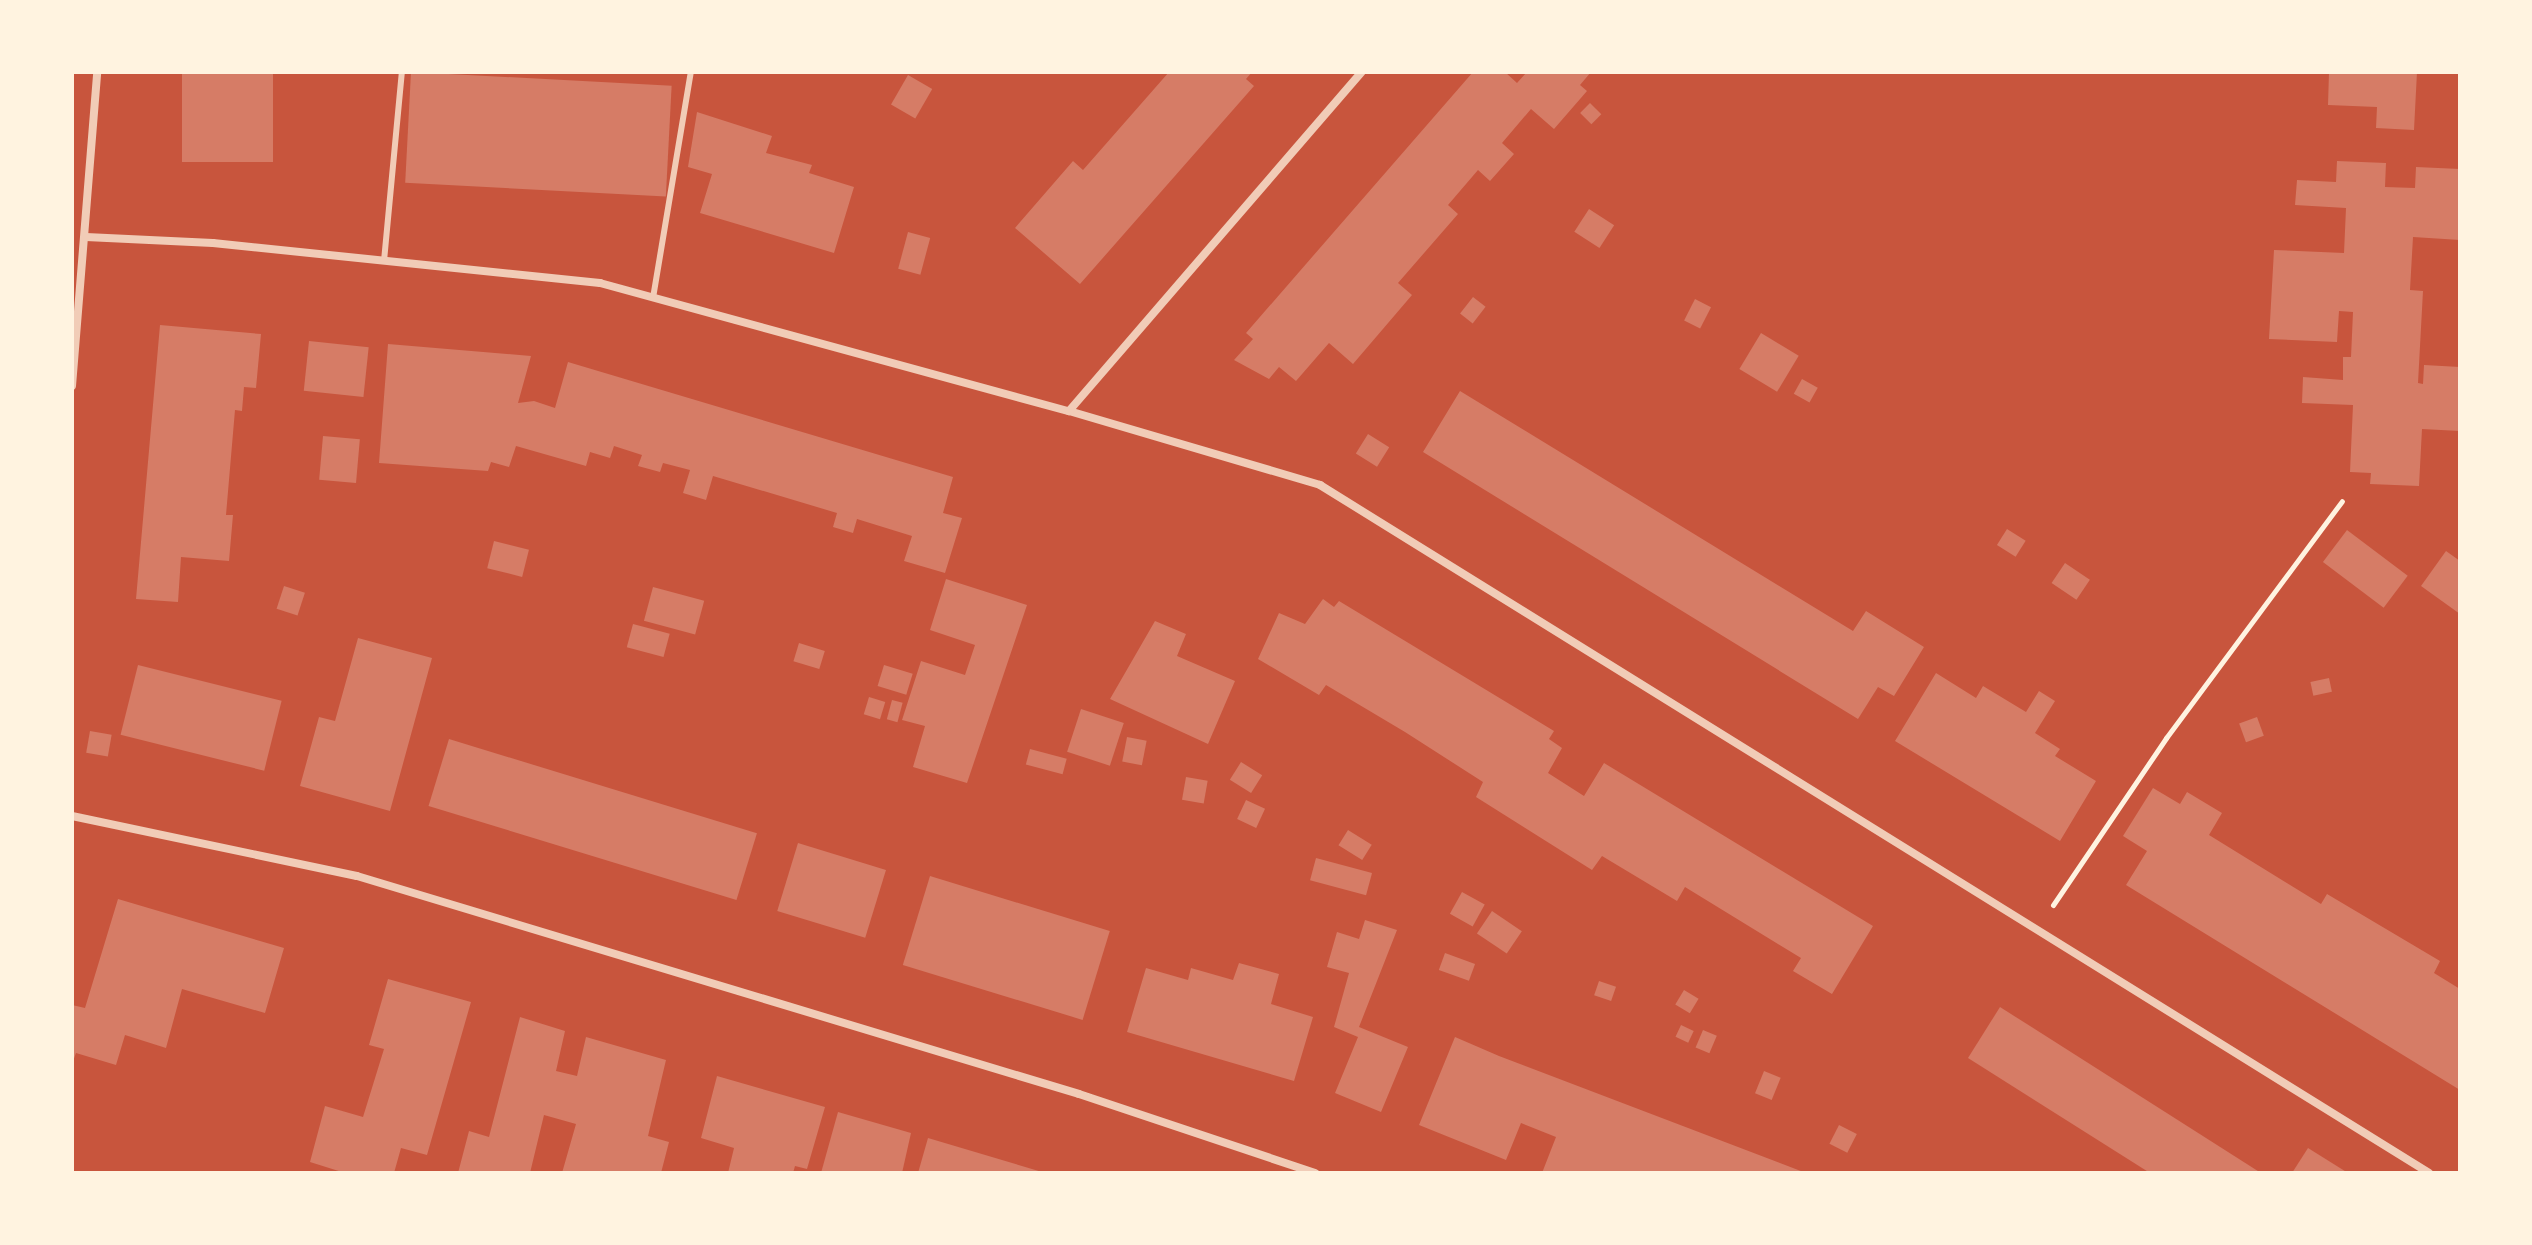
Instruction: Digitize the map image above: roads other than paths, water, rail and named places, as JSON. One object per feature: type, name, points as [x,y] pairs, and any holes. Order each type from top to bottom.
[{"type":"street","points":[[72,386],[97,72]]},
{"type":"street","points":[[1069,411],[1362,72]]},
{"type":"street","points":[[86,237],[213,243],[600,283],[1069,411],[1320,485],[2429,1173]]},
{"type":"street","points":[[72,816],[357,876],[1079,1094],[1315,1173]]},
{"type":"lane","points":[[384,261],[402,72]]},
{"type":"lane","points":[[653,298],[691,72]]}]
